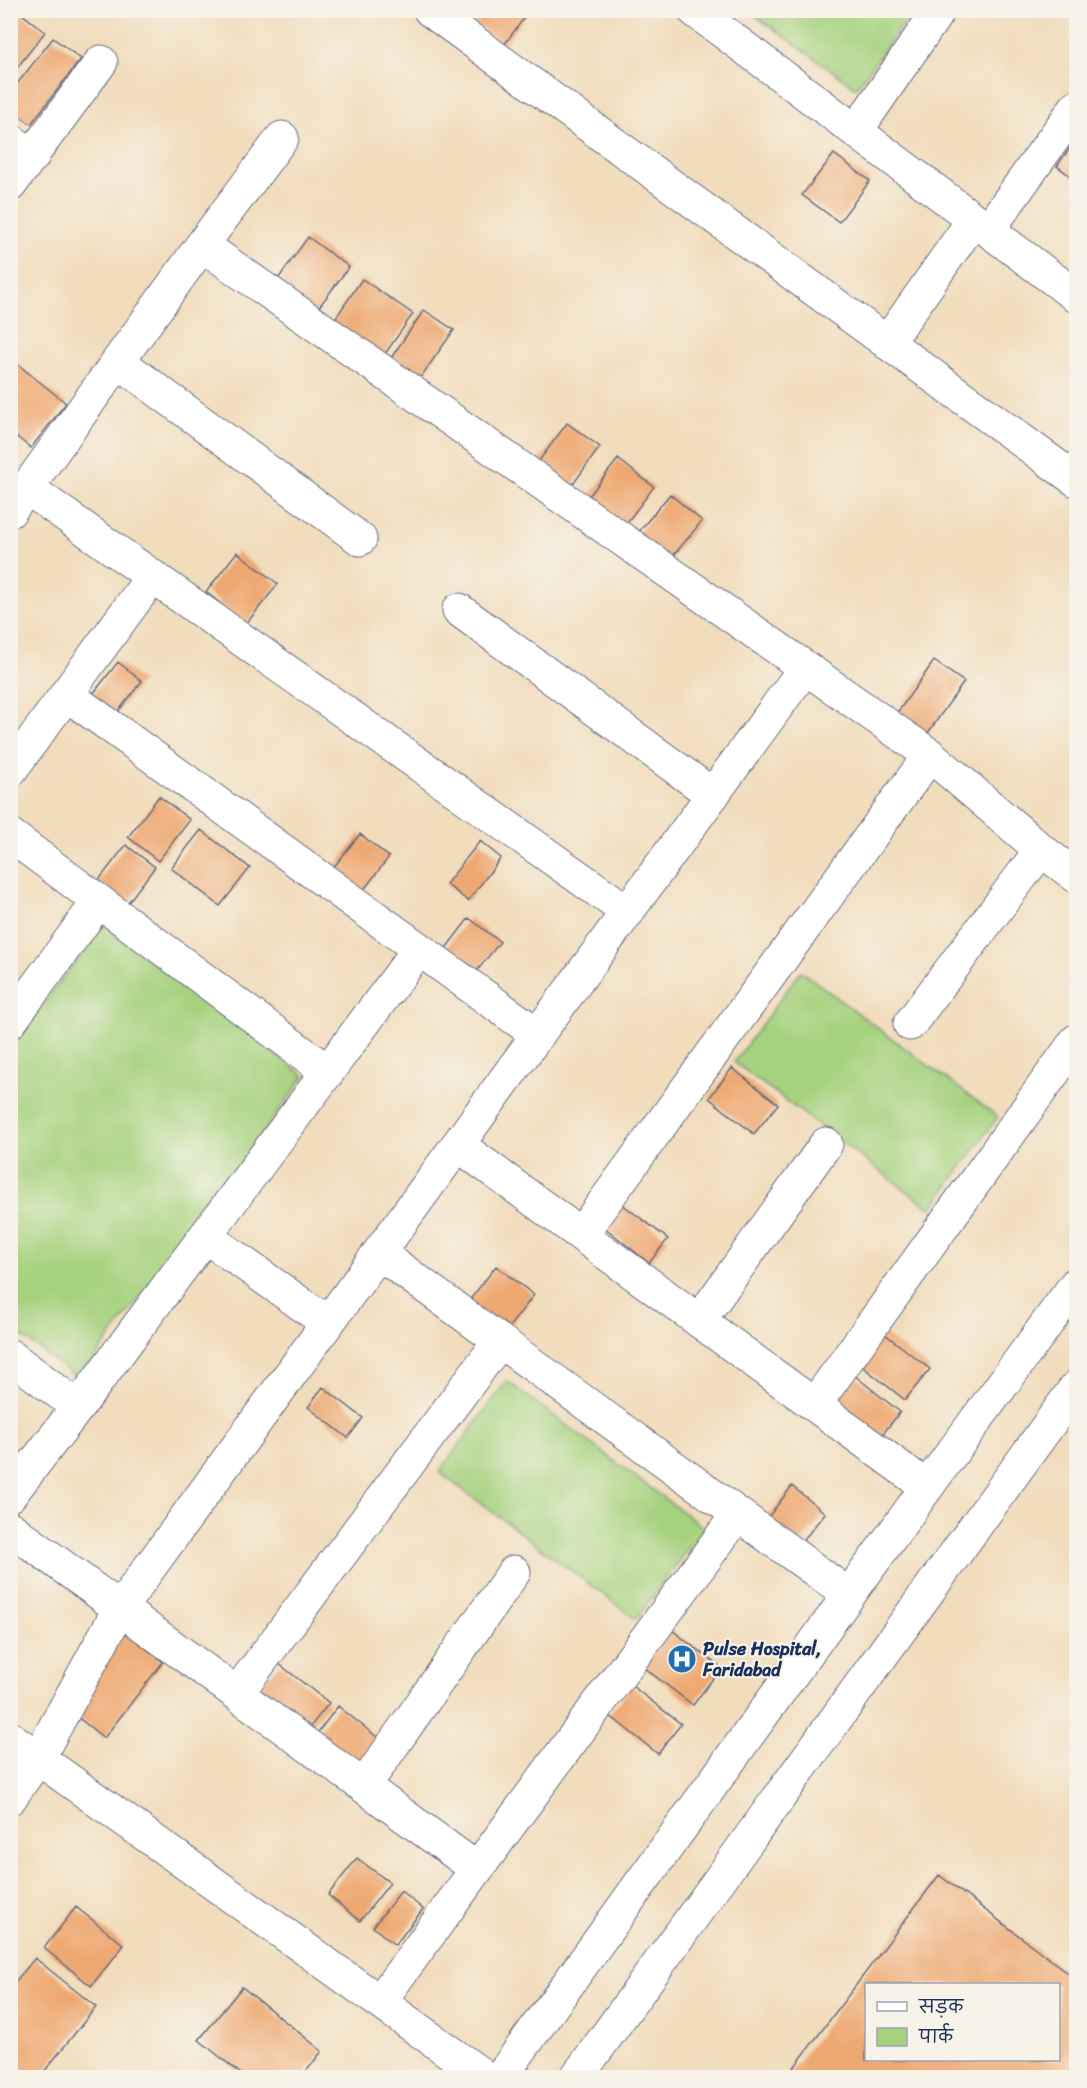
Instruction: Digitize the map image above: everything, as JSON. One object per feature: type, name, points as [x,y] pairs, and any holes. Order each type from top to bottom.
[{"type":"street","points":[[430,10],[1077,480]]},
{"type":"street","points":[[856,131],[939,10]]},
{"type":"street","points":[[706,14],[856,131],[1077,296]]},
{"type":"street","points":[[10,185],[22,148],[101,62]]},
{"type":"street","points":[[887,343],[1077,107]]},
{"type":"street","points":[[282,138],[202,245],[19,500],[152,577],[628,912]]},
{"type":"street","points":[[202,245],[930,755],[1041,850],[1077,876]]},
{"type":"street","points":[[119,362],[360,539]]},
{"type":"street","points":[[10,771],[152,577]]},
{"type":"street","points":[[459,610],[713,795]]},
{"type":"street","points":[[10,1798],[38,1758],[120,1608],[805,668]]},
{"type":"street","points":[[66,694],[538,1035]]},
{"type":"street","points":[[581,1234],[930,755]]},
{"type":"street","points":[[10,835],[328,1072]]},
{"type":"street","points":[[910,1024],[1041,850]]},
{"type":"street","points":[[10,1022],[99,901]]},
{"type":"street","points":[[10,1495],[419,949]]},
{"type":"street","points":[[815,1404],[1077,1041]]},
{"type":"street","points":[[699,1320],[826,1144]]},
{"type":"street","points":[[458,1145],[927,1487]]},
{"type":"street","points":[[205,1236],[328,1323]]},
{"type":"street","points":[[379,1253],[849,1595]]},
{"type":"street","points":[[500,2078],[927,1487],[1077,1284]]},
{"type":"street","points":[[237,1693],[500,1341]]},
{"type":"street","points":[[10,1356],[78,1407]]},
{"type":"street","points":[[576,2078],[1077,1387]]},
{"type":"street","points":[[380,2001],[738,1514]]},
{"type":"street","points":[[10,1528],[477,1869]]},
{"type":"street","points":[[364,1786],[514,1572]]},
{"type":"street","points":[[10,1738],[486,2078]]},
{"type":"green space","points":[[749,11],[913,11],[856,88]]},
{"type":"green space","points":[[103,925],[305,1076],[79,1379],[11,1328],[10,1048]]},
{"type":"green space","points":[[801,971],[998,1117],[931,1209],[734,1062]]},
{"type":"green space","points":[[507,1381],[704,1528],[636,1619],[439,1472]]},
{"type":"building","points":[[10,10],[17,10],[45,32],[10,77]]},
{"type":"building","points":[[458,10],[530,10],[504,45]]},
{"type":"building","points":[[53,38],[81,59],[31,124],[10,109],[10,93]]},
{"type":"building","points":[[1076,139],[1076,180],[1057,166]]},
{"type":"building","points":[[834,154],[870,181],[839,222],[802,195]]},
{"type":"building","points":[[308,237],[349,267],[313,315],[273,286]]},
{"type":"building","points":[[362,279],[413,314],[378,364],[328,329]]},
{"type":"building","points":[[424,310],[454,330],[413,388],[384,368]]},
{"type":"building","points":[[16,363],[66,403],[31,448],[10,432],[10,370]]},
{"type":"building","points":[[567,423],[600,447],[563,498],[530,473]]},
{"type":"building","points":[[618,459],[654,487],[618,534],[582,505]]},
{"type":"building","points":[[670,494],[702,521],[664,567],[632,540]]},
{"type":"building","points":[[237,552],[278,584],[246,624],[206,592]]},
{"type":"building","points":[[934,661],[964,682],[920,744],[890,723]]},
{"type":"building","points":[[118,662],[142,681],[113,718],[89,699]]},
{"type":"building","points":[[159,796],[190,820],[158,861],[128,837]]},
{"type":"building","points":[[201,830],[250,868],[220,906],[171,868]]},
{"type":"building","points":[[360,834],[389,857],[359,896],[329,873]]},
{"type":"building","points":[[480,841],[501,858],[468,901],[446,884]]},
{"type":"building","points":[[126,845],[155,867],[127,904],[98,881]]},
{"type":"building","points":[[469,918],[500,942],[473,976],[443,952]]},
{"type":"building","points":[[732,1068],[778,1104],[754,1134],[709,1098]]},
{"type":"building","points":[[622,1204],[668,1239],[649,1263],[604,1227]]},
{"type":"building","points":[[496,1266],[534,1295],[503,1335],[465,1306]]},
{"type":"building","points":[[881,1331],[930,1369],[905,1400],[857,1362]]},
{"type":"building","points":[[849,1371],[900,1412],[878,1440],[826,1400]]},
{"type":"building","points":[[323,1387],[363,1418],[348,1438],[308,1407]]},
{"type":"building","points":[[792,1486],[825,1513],[798,1547],[765,1521]]},
{"type":"building","points":[[672,1630],[721,1668],[693,1705],[643,1667]]},
{"type":"building","points":[[125,1632],[163,1662],[104,1738],[66,1708]]},
{"type":"building","points":[[279,1664],[329,1703],[307,1731],[256,1692]]},
{"type":"building","points":[[632,1686],[681,1724],[658,1754],[609,1715]]},
{"type":"building","points":[[338,1706],[382,1741],[359,1770],[315,1736]]},
{"type":"building","points":[[357,1858],[390,1883],[360,1921],[328,1895]]},
{"type":"building","points":[[939,1875],[1076,1979],[1076,2070],[1071,2078],[786,2078]]},
{"type":"building","points":[[401,1891],[423,1909],[395,1945],[373,1927]]},
{"type":"building","points":[[76,1907],[124,1945],[91,1986],[44,1948]]},
{"type":"building","points":[[35,1958],[96,2007],[39,2078],[19,2078],[10,2071],[10,1988]]},
{"type":"building","points":[[242,1987],[322,2051],[301,2078],[246,2078],[199,2040]]},
{"type":"place","name":"Pulse Hospital, Faridabad","points":[[682,1659]]}]
